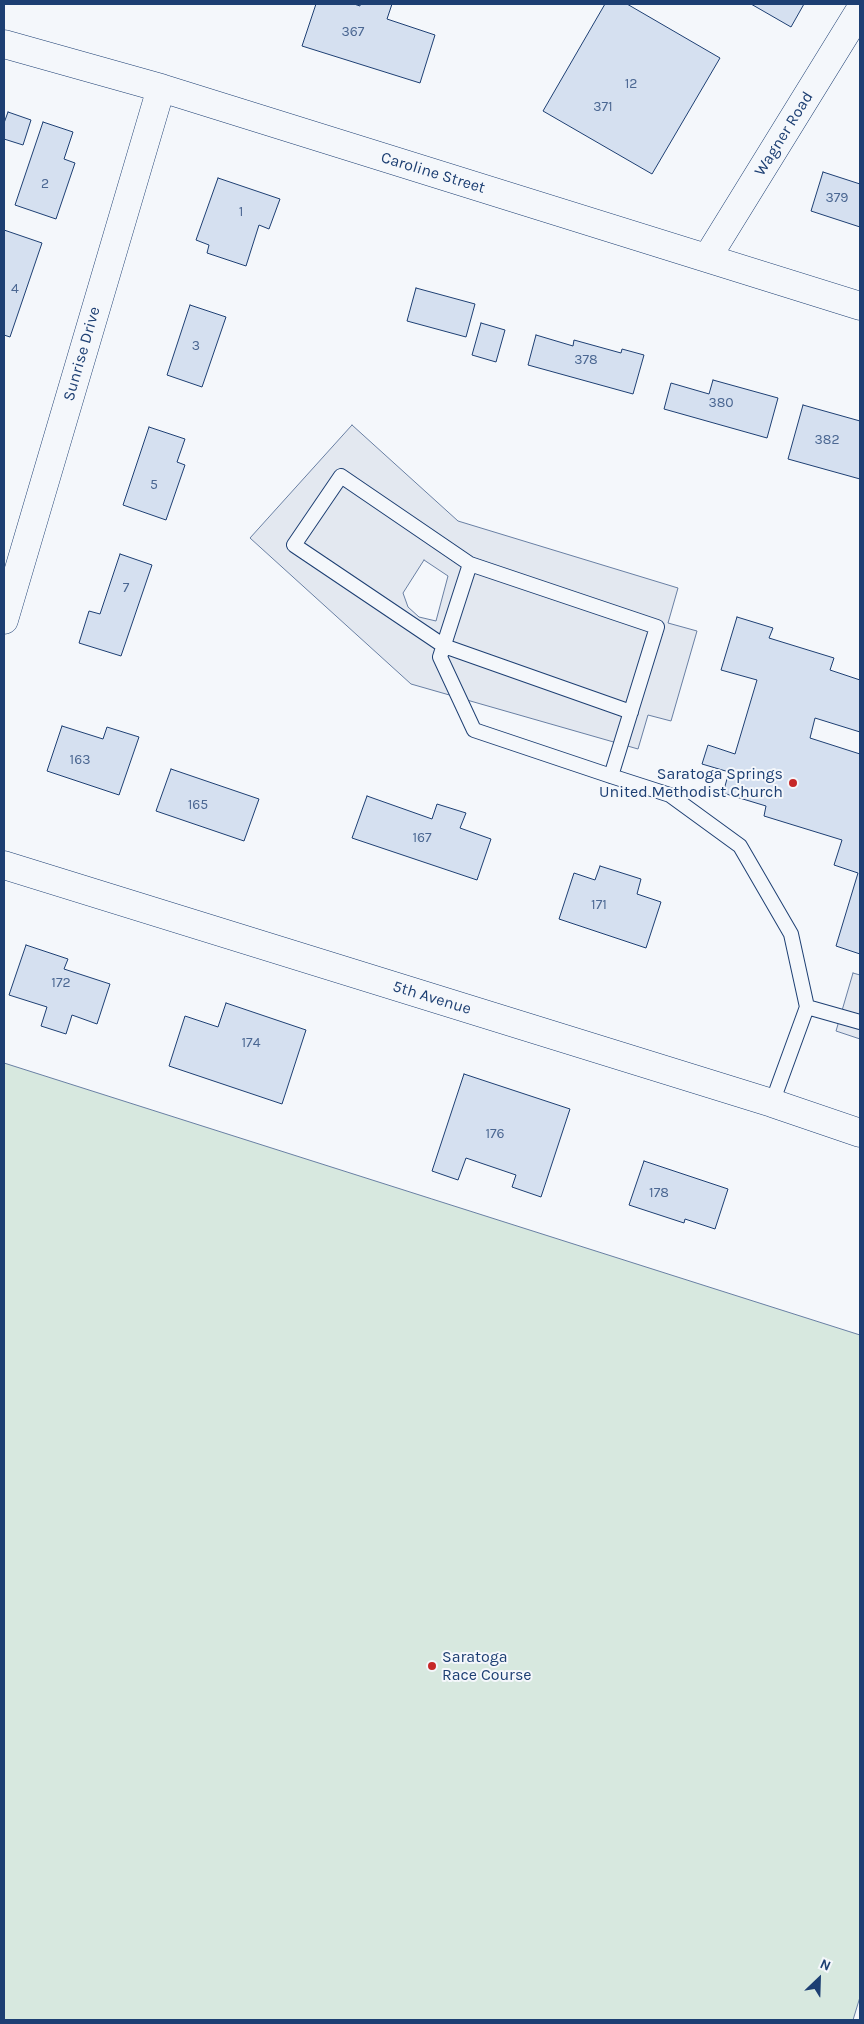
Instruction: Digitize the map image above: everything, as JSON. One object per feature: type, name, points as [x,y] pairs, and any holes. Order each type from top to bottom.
[{"type":"street","name":"Wagner Road","points":[[707,258],[860,10]]},
{"type":"street","name":"Caroline Street","points":[[4,44],[161,88],[860,306]]},
{"type":"street","name":"Sunrise Drive","points":[[4,620],[161,88]]},
{"type":"street","name":"5th Avenue","points":[[4,865],[772,1103],[860,1133]]},
{"type":"lane","points":[[611,776],[631,712],[657,627],[470,564],[341,476],[294,545],[444,646],[631,712]]},
{"type":"lane","points":[[470,564],[440,657],[474,730],[670,795],[740,846],[791,934],[807,1007],[772,1103]]},
{"type":"lane","points":[[807,1007],[860,1022]]},
{"type":"shaded area","points":[[352,425],[458,521],[678,588],[668,623],[697,631],[671,721],[648,715],[638,749],[411,684],[250,538]],"holes":[[[424,560],[448,576],[436,621],[419,617],[408,607],[403,593]]]},
{"type":"shaded area","points":[[853,973],[860,975],[860,1039],[836,1031]]},
{"type":"shaded area","name":"Saratoga Race Course","points":[[4,1063],[860,1335],[860,1997],[853,2020],[4,2020]]},
{"type":"building","points":[[316,4],[354,4],[360,6],[360,4],[392,4],[387,19],[435,35],[420,83],[302,46]]},
{"type":"building","points":[[605,4],[627,4],[720,58],[652,174],[543,111]]},
{"type":"building","points":[[751,4],[804,4],[791,27]]},
{"type":"building","points":[[8,112],[31,120],[23,145],[4,139],[4,123]]},
{"type":"building","points":[[43,122],[73,132],[64,159],[75,163],[56,219],[15,205]]},
{"type":"building","points":[[823,172],[860,184],[860,227],[811,211]]},
{"type":"building","points":[[218,178],[280,199],[269,229],[259,225],[246,266],[207,253],[209,245],[196,240]]},
{"type":"building","points":[[4,230],[42,243],[10,337],[4,335]]},
{"type":"building","points":[[416,288],[475,304],[466,337],[407,321]]},
{"type":"building","points":[[190,305],[226,317],[202,387],[167,375]]},
{"type":"building","points":[[481,323],[505,330],[496,362],[472,355]]},
{"type":"building","points":[[536,335],[573,346],[574,340],[621,353],[622,349],[644,355],[633,394],[528,365]]},
{"type":"building","points":[[713,380],[778,398],[767,438],[664,409],[671,383],[709,394]]},
{"type":"building","points":[[803,405],[860,421],[860,479],[788,459]]},
{"type":"building","points":[[149,427],[185,439],[177,462],[185,465],[166,520],[123,505]]},
{"type":"building","points":[[120,554],[152,565],[121,656],[79,643],[89,611],[100,614]]},
{"type":"building","name":"Saratoga Springs United Methodist Church","points":[[737,617],[773,628],[769,638],[834,658],[830,670],[860,680],[860,732],[815,718],[810,738],[860,754],[860,954],[836,946],[858,873],[834,865],[842,840],[764,816],[766,806],[723,793],[729,772],[702,764],[708,745],[735,754],[757,680],[721,670]]},
{"type":"building","points":[[62,726],[103,739],[107,727],[139,737],[119,795],[47,771]]},
{"type":"building","points":[[171,769],[259,799],[244,841],[156,811]]},
{"type":"building","points":[[367,796],[432,819],[437,804],[466,813],[460,828],[491,839],[477,880],[352,838]]},
{"type":"building","points":[[600,866],[641,879],[637,894],[661,902],[646,948],[559,919],[574,873],[595,880]]},
{"type":"building","points":[[26,945],[68,959],[64,969],[110,984],[97,1024],[72,1015],[66,1034],[41,1026],[47,1007],[9,995]]},
{"type":"building","points":[[226,1003],[306,1030],[282,1104],[169,1066],[185,1016],[218,1027]]},
{"type":"building","points":[[464,1074],[570,1109],[541,1197],[512,1187],[516,1175],[466,1158],[458,1180],[432,1171]]},
{"type":"building","points":[[644,1161],[728,1189],[715,1229],[685,1219],[684,1223],[629,1205]]},
{"type":"place","name":"Saratoga Springs United Methodist Church","points":[[793,783]]},
{"type":"place","name":"Saratoga Race Course","points":[[432,1666]]}]
